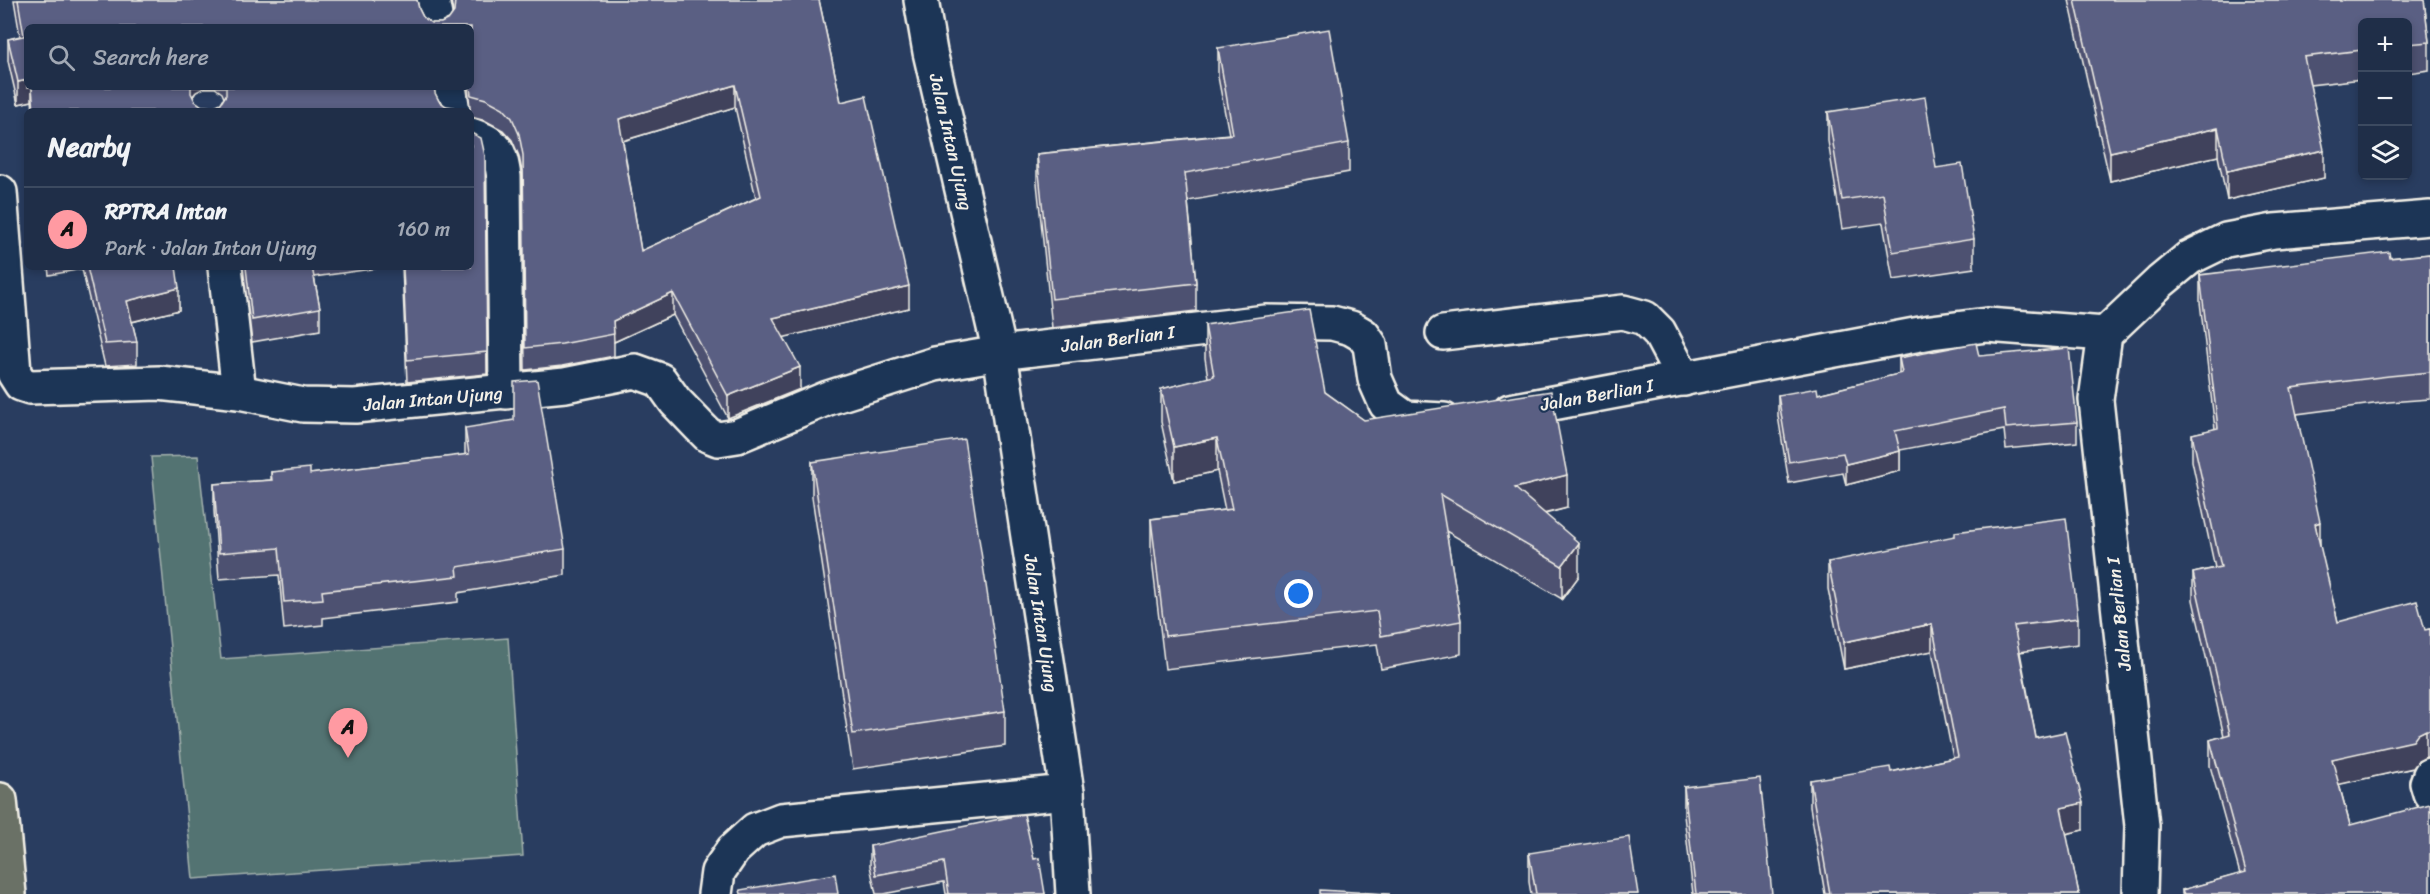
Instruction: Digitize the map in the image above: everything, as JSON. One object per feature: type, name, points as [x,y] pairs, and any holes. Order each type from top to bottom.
[{"type":"highway","points":[[0,800],[9,894]]},
{"type":"street","points":[[432,0],[436,24]]},
{"type":"street","name":"Jalan Intan Ujung","points":[[921,0],[930,52],[1000,352],[1066,792],[1073,894]]},
{"type":"street","points":[[450,90],[452,108]]},
{"type":"street","points":[[474,136],[495,147],[501,157],[504,177],[506,392]]},
{"type":"street","name":"Jalan Intan Ujung","points":[[0,192],[14,373],[21,384],[30,387],[159,383],[238,392],[303,405],[355,406],[565,385],[635,371],[660,380],[699,426],[708,435],[718,439],[736,436],[828,398],[924,368],[1000,352]]},
{"type":"street","points":[[2105,334],[2189,258],[2226,240],[2274,231],[2430,218]]},
{"type":"street","points":[[225,270],[238,392]]},
{"type":"street","points":[[1443,333],[1623,312],[1645,318],[1659,332],[1684,379]]},
{"type":"street","name":"Jalan Berlian I","points":[[1000,352],[1266,322],[1332,323],[1351,328],[1363,335],[1370,345],[1375,379],[1386,404],[1404,418],[1430,421],[1480,416],[1931,332],[1987,325],[2105,334],[2096,400],[2142,826],[2140,894]]},
{"type":"street","points":[[2430,775],[2427,783],[2430,793]]},
{"type":"street","points":[[715,894],[718,872],[733,850],[755,830],[781,820],[1066,792]]},
{"type":"green space","points":[[198,456],[221,659],[508,638],[523,856],[193,879],[151,457]]},
{"type":"building","points":[[18,0],[417,0],[423,17],[431,23],[441,23],[449,19],[454,12],[455,0],[819,0],[841,102],[866,96],[909,286],[773,318],[800,367],[728,396],[673,293],[613,321],[614,334],[525,348],[523,155],[519,134],[512,118],[503,108],[486,99],[471,95],[470,90],[474,90],[474,24],[24,24],[24,36]],"holes":[[[735,85],[761,196],[641,251],[619,119]]]},
{"type":"building","points":[[2075,0],[2424,0],[2429,42],[2412,44],[2412,18],[2358,18],[2358,50],[2304,57],[2324,150],[2227,171],[2218,128],[2110,152]]},
{"type":"building","points":[[1329,29],[1349,143],[1185,173],[1196,283],[1052,299],[1037,154],[1233,134],[1218,48]]},
{"type":"building","points":[[24,36],[24,81],[18,82],[8,39]]},
{"type":"building","points":[[32,90],[191,90],[195,101],[202,106],[213,107],[221,103],[226,90],[434,90],[439,101],[446,106],[453,107],[453,108],[34,108]]},
{"type":"building","points":[[1925,97],[1936,168],[1962,164],[1974,239],[1893,252],[1883,194],[1842,200],[1828,112]]},
{"type":"building","points":[[474,134],[481,138],[485,156],[487,352],[407,360],[403,270],[474,270]]},
{"type":"building","points":[[2389,252],[2390,258],[2430,254],[2430,372],[2291,388],[2320,522],[2315,524],[2338,622],[2417,601],[2425,630],[2430,629],[2430,730],[2418,734],[2413,741],[2332,759],[2350,825],[2430,804],[2430,894],[2184,894],[2182,890],[2246,872],[2210,740],[2230,734],[2193,573],[2221,567],[2192,434],[2218,428],[2200,275]]},
{"type":"building","points":[[88,270],[176,270],[179,288],[127,301],[137,342],[105,344]]},
{"type":"building","points":[[246,270],[313,270],[320,308],[252,320]]},
{"type":"building","points":[[1309,310],[1325,392],[1364,420],[1551,391],[1567,475],[1515,488],[1579,543],[1562,566],[1440,494],[1461,621],[1381,636],[1377,611],[1165,636],[1151,519],[1232,509],[1217,438],[1174,447],[1161,389],[1214,376],[1205,325]]},
{"type":"building","points":[[1976,343],[1979,356],[2069,348],[2077,422],[2006,428],[2004,409],[1895,431],[1900,451],[1846,464],[1843,453],[1789,462],[1778,395],[1817,388],[1818,394],[1902,373],[1899,358]]},
{"type":"building","points":[[537,380],[565,549],[457,567],[458,576],[322,591],[323,599],[284,602],[279,548],[219,553],[214,484],[272,480],[271,472],[310,468],[310,474],[469,454],[465,428],[514,420],[514,382]]},
{"type":"building","points":[[964,439],[1005,711],[853,734],[812,462]]},
{"type":"building","points":[[2066,518],[2078,618],[2014,626],[2036,738],[2065,732],[2083,803],[2061,808],[2079,894],[1830,894],[1810,780],[1890,767],[1891,772],[1958,757],[1932,624],[1844,642],[1828,562],[1955,536],[1955,532]]},
{"type":"building","points":[[1760,778],[1772,894],[1696,894],[1684,787]]},
{"type":"building","points":[[1024,814],[1034,859],[1039,858],[1045,894],[949,894],[944,862],[876,875],[870,846]]},
{"type":"building","points":[[1629,837],[1638,894],[1536,894],[1529,853]]},
{"type":"building","points":[[835,874],[838,894],[741,894],[740,890]]},
{"type":"building","points":[[1320,890],[1390,894],[1320,894]]},
{"type":"place","name":"RPTRA Intan","points":[[348,758]]}]
